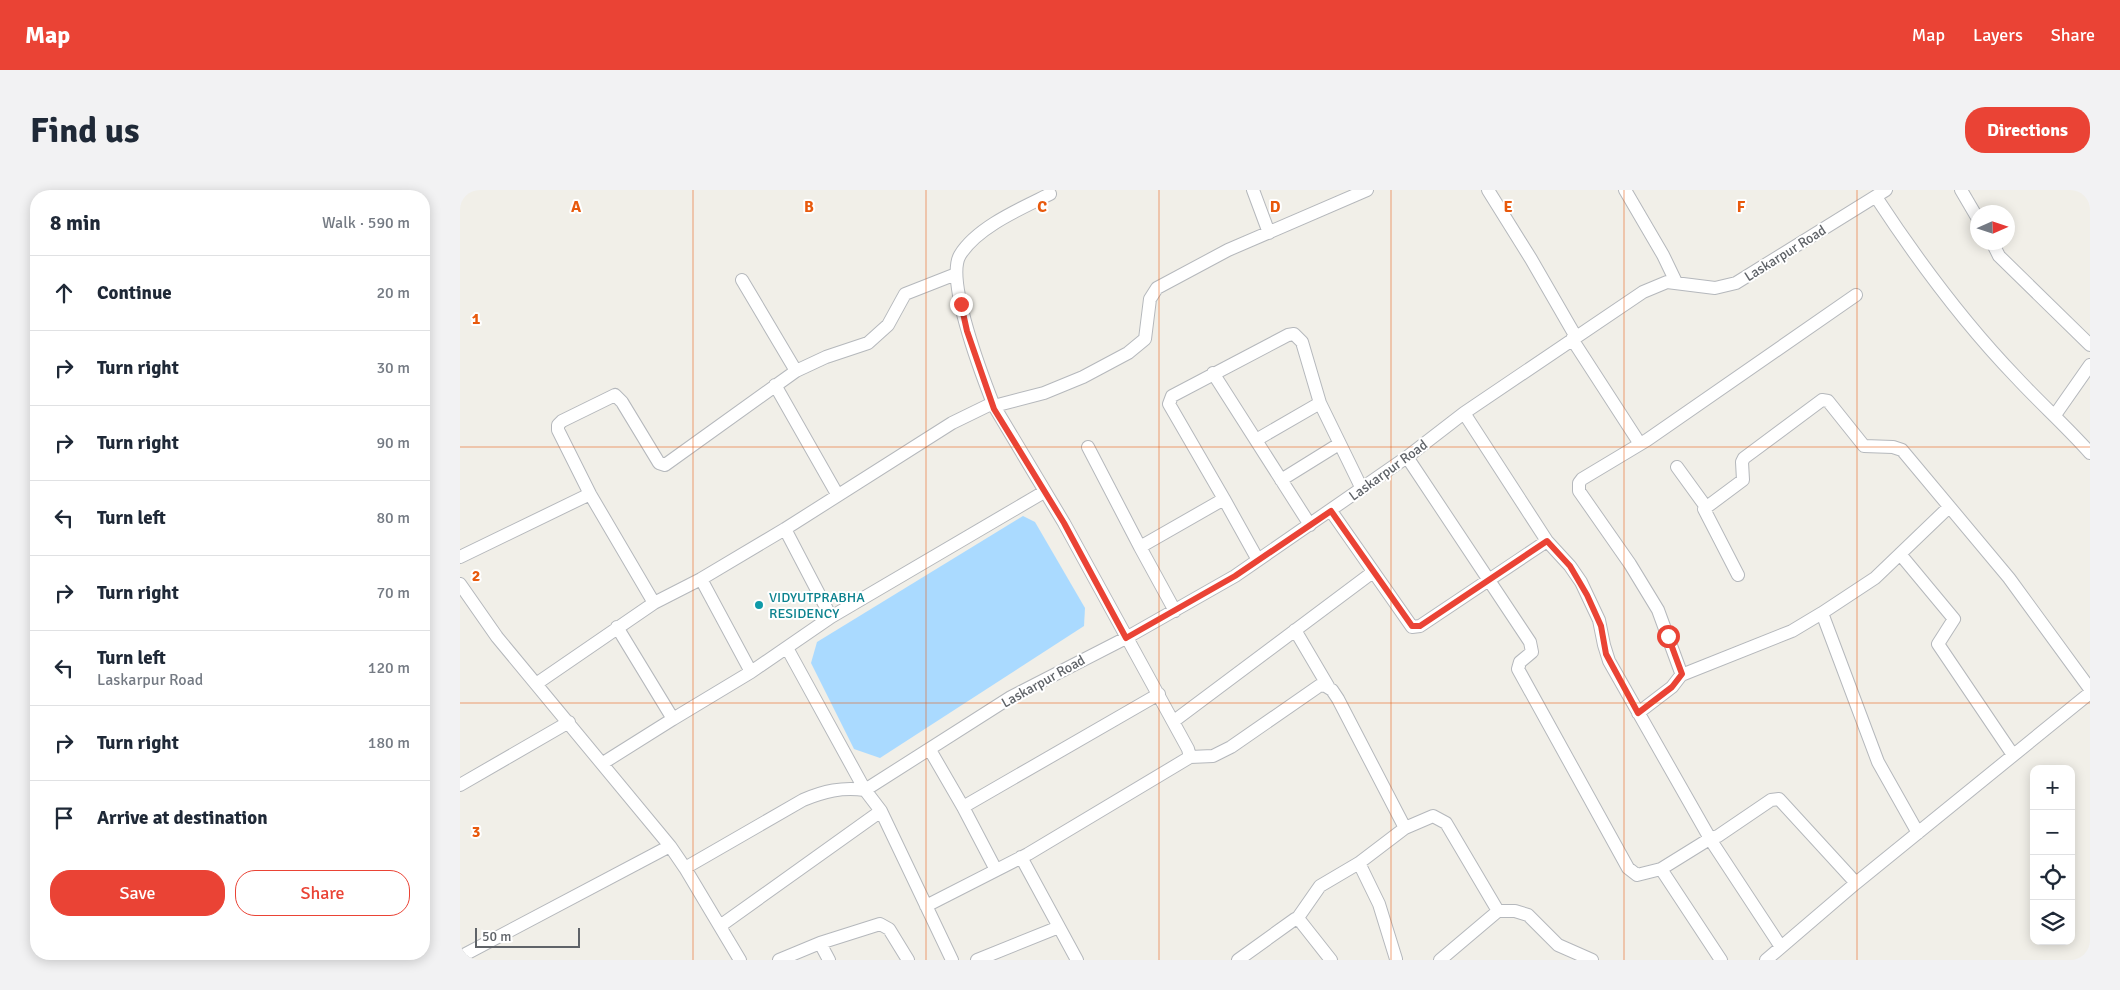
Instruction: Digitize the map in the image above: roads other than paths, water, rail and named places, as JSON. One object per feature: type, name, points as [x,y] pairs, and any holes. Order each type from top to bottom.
[{"type":"street","points":[[1253,190],[1269,233]]},
{"type":"street","points":[[536,684],[654,603],[702,579],[785,529],[952,422],[993,404],[1050,391],[1128,353],[1145,339],[1150,299],[1157,288],[1228,250],[1367,190]]},
{"type":"street","points":[[1488,190],[1534,264],[1574,338],[1640,444]]},
{"type":"street","points":[[1625,190],[1663,255],[1676,282]]},
{"type":"street","points":[[1960,190],[1970,206]]},
{"type":"street","points":[[1050,194],[1003,219],[975,238],[959,256],[956,274],[967,331],[993,404],[1159,694],[1174,721],[1190,757]]},
{"type":"street","points":[[1881,194],[1920,262],[1966,320],[2016,377],[2090,453]]},
{"type":"street","name":"Laskarpur Road","points":[[865,790],[1011,697],[1126,638],[1218,587],[1331,511],[1407,457],[1464,413],[1643,292],[1667,282],[1715,288],[1736,283],[1881,194]]},
{"type":"street","points":[[1996,250],[1999,256],[2090,345]]},
{"type":"street","points":[[654,603],[590,494],[558,430],[558,425],[562,421],[615,395],[622,402],[657,459],[662,465],[665,465],[693,447],[796,371],[826,357],[868,343],[888,325],[901,298],[905,294],[956,274]]},
{"type":"street","points":[[742,280],[796,371]]},
{"type":"street","points":[[1682,674],[1658,610],[1630,564],[1578,487],[1582,480],[1640,444],[1856,295]]},
{"type":"street","points":[[1258,560],[1169,404],[1175,393],[1288,335],[1294,334],[1302,342],[1320,404],[1362,489]]},
{"type":"street","points":[[2054,415],[2090,365]]},
{"type":"street","points":[[1214,373],[1310,525]]},
{"type":"street","points":[[775,385],[837,494]]},
{"type":"street","points":[[1706,507],[1743,480],[1742,462],[1744,458],[1825,400],[1830,402],[1864,446],[1892,447],[1902,450],[1948,508],[2009,578],[2090,689]]},
{"type":"street","points":[[1256,440],[1320,404]]},
{"type":"street","points":[[1464,413],[1547,541],[1570,566],[1587,595],[1601,626],[1606,654],[1638,713],[1710,838],[1781,947]]},
{"type":"street","points":[[1281,480],[1339,444]]},
{"type":"street","points":[[1088,447],[1175,611]]},
{"type":"street","points":[[1407,457],[1532,647],[1532,652],[1520,662],[1518,669],[1628,868],[1637,875],[1661,868],[1710,838],[1718,836],[1771,800],[1780,800],[1856,883]]},
{"type":"street","points":[[1677,466],[1706,507],[1705,515],[1738,575]]},
{"type":"street","points":[[602,764],[751,672],[831,617],[1044,492]]},
{"type":"street","points":[[460,557],[590,494]]},
{"type":"street","points":[[1140,547],[1224,499]]},
{"type":"street","points":[[1638,713],[1672,687],[1682,674],[1792,631],[1869,583],[1948,508]]},
{"type":"street","points":[[1331,511],[1409,624],[1416,627],[1547,541]]},
{"type":"street","points":[[785,529],[831,617]]},
{"type":"street","points":[[1900,554],[1954,619],[1938,644],[2013,755]]},
{"type":"street","points":[[1174,721],[1373,572]]},
{"type":"street","points":[[702,579],[751,672]]},
{"type":"street","points":[[460,584],[497,637],[670,846],[740,960]]},
{"type":"street","points":[[1822,614],[1878,762],[1918,833]]},
{"type":"street","points":[[617,627],[673,719]]},
{"type":"street","points":[[1295,630],[1351,722],[1405,828]]},
{"type":"street","points":[[786,648],[865,790],[881,811],[952,960]]},
{"type":"street","points":[[926,906],[1021,857],[1190,757],[1201,758],[1221,753],[1319,686],[1328,686]]},
{"type":"street","points":[[1766,960],[1856,883],[2090,693]]},
{"type":"street","points":[[962,807],[1159,694]]},
{"type":"street","points":[[460,785],[569,722]]},
{"type":"street","points":[[930,750],[996,870]]},
{"type":"street","points":[[685,868],[811,796],[832,790],[865,790]]},
{"type":"street","points":[[720,926],[881,811]]},
{"type":"street","points":[[1238,960],[1293,920],[1297,920],[1320,886],[1359,863],[1405,828],[1433,816],[1446,823],[1498,911]]},
{"type":"street","points":[[460,957],[670,846]]},
{"type":"street","points":[[1021,857],[1077,960]]},
{"type":"street","points":[[1359,863],[1379,904],[1395,960]]},
{"type":"street","points":[[1661,868],[1721,960]]},
{"type":"street","points":[[1440,960],[1498,911],[1528,915],[1558,945],[1592,960]]},
{"type":"street","points":[[1297,920],[1331,960]]},
{"type":"street","points":[[780,960],[820,943],[871,926],[885,924],[908,960]]},
{"type":"street","points":[[977,960],[1059,927]]},
{"type":"street","points":[[820,943],[829,960]]},
{"type":"water","points":[[1023,516],[1035,522],[1085,608],[1084,626],[880,758],[854,749],[811,663],[817,642]]},
{"type":"place","name":"VIDYUTPRABHA RESIDENCY","points":[[759,605]]}]
